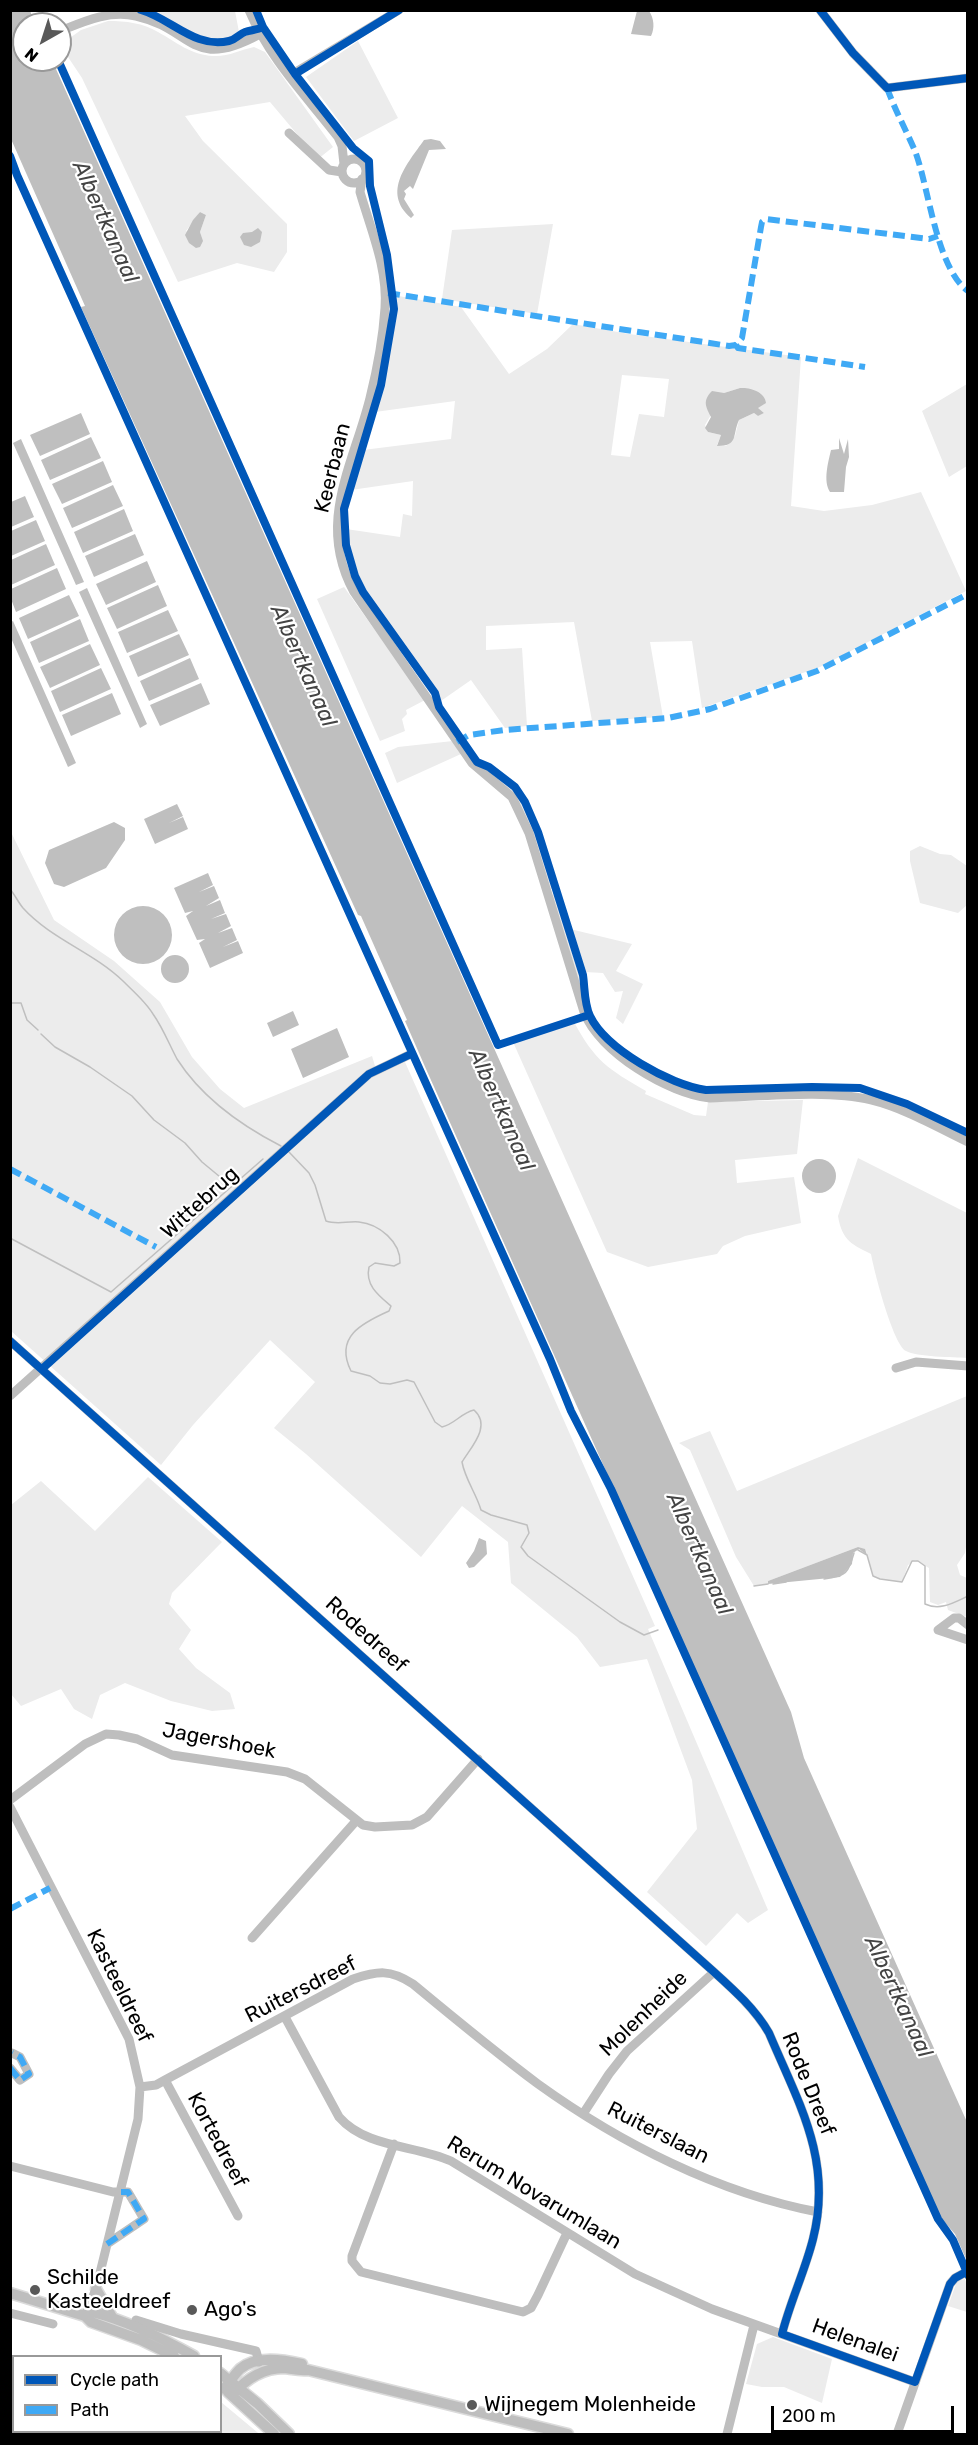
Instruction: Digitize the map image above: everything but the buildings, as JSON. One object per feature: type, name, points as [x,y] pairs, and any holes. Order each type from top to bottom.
[{"type":"main road","points":[[96,2289],[112,2317]]},
{"type":"main road","points":[[10,2293],[80,2314],[91,2322],[141,2340],[172,2355]]},
{"type":"main road","points":[[80,2314],[92,2312],[112,2317],[193,2355]]},
{"type":"main road","points":[[229,2387],[241,2369],[261,2367],[285,2360],[302,2364],[308,2370],[568,2434]]},
{"type":"main road","points":[[229,2387],[274,2434]]},
{"type":"main road","points":[[229,2387],[289,2434]]},
{"type":"street","name":"Keerbaan","points":[[249,10],[260,34],[289,76],[338,137],[342,146],[364,167],[360,192],[383,272],[385,309],[370,398],[340,497],[336,527],[340,561],[354,592],[471,763],[512,797],[529,833],[585,1012],[600,1039],[615,1053],[674,1088],[693,1096],[710,1098],[822,1095],[870,1099],[891,1106],[968,1142]]},
{"type":"street","points":[[289,76],[399,10]]},
{"type":"street","points":[[820,10],[853,53],[887,88],[968,78]]},
{"type":"street","points":[[72,26],[95,17],[121,14],[149,20],[192,45],[207,49],[225,49],[239,45],[260,34]]},
{"type":"street","points":[[290,133],[328,170],[343,168],[355,159]]},
{"type":"street","name":"Keerbaan","points":[[342,146],[343,168],[349,181],[360,192]]},
{"type":"street","points":[[349,181],[357,182],[362,178]]},
{"type":"street","name":"Wittebrug","points":[[10,1396],[369,1074],[411,1054]]},
{"type":"street","name":"Rodedreef","points":[[10,1341],[697,1956]]},
{"type":"street","points":[[896,1368],[916,1362],[968,1366]]},
{"type":"street","points":[[968,1625],[959,1618],[954,1618],[938,1630],[968,1640]]},
{"type":"street","name":"Jagershoek","points":[[10,1800],[86,1744],[106,1734],[137,1739],[172,1755],[287,1772],[311,1783],[363,1825],[375,1827],[412,1825],[421,1821],[478,1759]]},
{"type":"street","name":"Kasteeldreef","points":[[10,1807],[13,1820],[129,2039],[140,2087],[138,2119],[96,2289],[80,2314]]},
{"type":"street","points":[[252,1938],[356,1821]]},
{"type":"street","name":"Rode Dreef","points":[[697,1956],[749,2005],[769,2033],[812,2138],[820,2176],[818,2212],[809,2253],[779,2333]]},
{"type":"street","name":"Ruitersdreef","points":[[140,2087],[156,2085],[353,1979],[379,1972],[401,1976],[413,1984],[498,2053]]},
{"type":"street","name":"Molenheide","points":[[583,2114],[627,2051],[714,1972]]},
{"type":"street","name":"Rerum Novarumlaan","points":[[285,2017],[339,2117],[357,2133],[435,2154],[451,2161],[635,2274],[712,2309],[779,2333]]},
{"type":"street","name":"Ruiterslaan","points":[[498,2053],[538,2084],[583,2114],[668,2160],[726,2186],[796,2208],[818,2212]]},
{"type":"street","points":[[10,2068],[20,2080],[29,2074],[20,2057],[11,2054]]},
{"type":"street","name":"Kortedreef","points":[[165,2080],[238,2216]]},
{"type":"street","points":[[394,2144],[352,2256],[352,2262],[361,2272],[523,2312],[531,2308],[567,2233]]},
{"type":"street","points":[[10,2166],[113,2192],[128,2192],[144,2219],[107,2244]]},
{"type":"street","points":[[897,2434],[950,2284],[955,2278],[967,2273]]},
{"type":"street","points":[[10,2313],[53,2324]]},
{"type":"street","points":[[136,2320],[181,2334],[256,2351],[261,2367]]},
{"type":"street","points":[[727,2434],[756,2326]]},
{"type":"street","name":"Helenalei","points":[[779,2333],[915,2382]]},
{"type":"shaded area","points":[[152,11],[235,11],[239,32],[230,39],[220,41],[208,39]]},
{"type":"shaded area","points":[[108,21],[128,22],[152,29],[184,47],[205,55],[224,55],[254,47],[265,52],[333,147],[318,159],[270,102],[185,116],[203,141],[287,224],[287,252],[274,272],[237,263],[178,282],[82,78],[72,63],[72,36],[81,30]],"holes":[[[200,212],[206,215],[200,232],[202,239],[186,231]]]},
{"type":"shaded area","points":[[358,41],[398,118],[354,141],[306,77]]},
{"type":"shaded area","points":[[553,224],[537,314],[442,299],[452,230]]},
{"type":"shaded area","points":[[393,295],[461,307],[509,374],[547,349],[573,324],[629,334],[801,357],[791,506],[824,511],[872,505],[921,492],[966,591],[820,667],[702,708],[692,641],[650,642],[663,717],[592,721],[574,622],[486,626],[486,650],[522,648],[527,726],[505,728],[471,680],[438,703],[436,692],[361,585],[348,552],[346,529],[400,537],[403,514],[412,516],[413,481],[351,490],[363,450],[451,439],[455,401],[375,412],[390,353],[395,307]],"holes":[[[622,375],[669,379],[664,417],[639,414],[630,457],[611,455]],[[740,388],[752,389],[760,393],[764,404],[757,408],[764,413],[758,416],[754,413],[739,420],[735,436],[726,446],[717,445],[721,435],[708,432],[705,425],[724,393]]]},
{"type":"shaded area","points":[[967,384],[967,466],[949,477],[922,411]]},
{"type":"shaded area","points":[[344,587],[425,700],[406,710],[407,714],[402,719],[405,731],[380,741],[317,599]]},
{"type":"shaded area","points":[[453,741],[461,754],[397,783],[385,753],[398,747]]},
{"type":"shaded area","points":[[499,776],[511,787],[535,827],[554,888],[551,889],[529,825],[496,779]]},
{"type":"shaded area","points":[[10,830],[54,920],[114,961],[160,1002],[192,1057],[220,1089],[244,1108],[372,1056],[375,1066],[370,1078],[405,1062],[655,1626],[648,1629],[768,1910],[748,1923],[737,1913],[706,1946],[647,1892],[697,1829],[692,1780],[647,1659],[600,1667],[577,1637],[511,1583],[508,1542],[462,1506],[421,1557],[274,1428],[315,1382],[270,1340],[193,1425],[161,1465],[11,1331]]},
{"type":"shaded area","points":[[920,846],[940,854],[951,855],[967,866],[967,905],[958,913],[920,903],[910,861],[910,851]]},
{"type":"shaded area","points":[[556,894],[583,979],[581,989],[552,895]]},
{"type":"shaded area","points":[[570,929],[632,944],[616,971],[643,984],[623,1024],[616,1018],[623,991],[615,992],[603,973],[585,972]]},
{"type":"shaded area","points":[[574,1022],[596,1055],[612,1070],[646,1091],[645,1094],[694,1115],[706,1116],[708,1102],[803,1100],[797,1154],[735,1160],[737,1183],[794,1177],[801,1223],[745,1236],[723,1246],[717,1254],[648,1267],[607,1252],[513,1042]]},
{"type":"shaded area","points":[[858,1158],[967,1213],[967,1358],[911,1353],[901,1346],[895,1335],[871,1254],[845,1237],[838,1216]]},
{"type":"shaded area","points":[[967,1396],[967,1541],[965,1553],[957,1565],[960,1575],[967,1578],[967,1617],[948,1610],[946,1602],[938,1605],[930,1602],[929,1568],[915,1560],[908,1565],[902,1582],[880,1579],[873,1576],[866,1551],[858,1547],[768,1581],[768,1584],[754,1586],[736,1557],[690,1450],[679,1443],[710,1431],[737,1491]]},
{"type":"shaded area","points":[[148,1477],[222,1542],[172,1593],[169,1604],[191,1630],[179,1649],[196,1668],[230,1693],[235,1709],[212,1711],[171,1701],[125,1683],[100,1695],[92,1719],[74,1709],[61,1689],[21,1706],[11,1694],[11,1505],[41,1481],[95,1531]]},
{"type":"shaded area","points":[[965,2279],[967,2312],[948,2306],[956,2284]]},
{"type":"shaded area","points":[[773,2337],[832,2359],[822,2403],[784,2387],[746,2384],[757,2344]]},
{"type":"shaded area","points":[[222,2403],[259,2434],[188,2434],[222,2433]]},
{"type":"water","name":"Albertkanaal","points":[[10,11],[30,11],[12,12],[12,72],[57,72],[791,1712],[804,1758],[967,2122],[967,2261],[955,2234],[940,2217],[426,1069],[361,916],[358,915],[81,307],[85,306],[11,139]]},
{"type":"water","points":[[637,11],[649,11],[651,14],[653,26],[651,36],[631,34]]},
{"type":"water","points":[[424,140],[440,141],[446,149],[429,150],[413,189],[410,186],[404,191],[406,194],[404,199],[414,215],[411,218],[402,208],[398,198],[400,178]]},
{"type":"water","points":[[200,212],[206,215],[200,232],[203,241],[200,247],[196,248],[189,243],[185,235]]},
{"type":"water","points":[[258,228],[262,232],[260,242],[251,247],[244,245],[240,237],[243,233],[252,232]]},
{"type":"water","points":[[740,388],[753,389],[763,396],[766,403],[758,408],[764,413],[758,416],[754,413],[739,420],[732,442],[717,446],[721,435],[708,432],[705,428],[711,417],[706,407],[707,398],[712,391],[724,393]]},
{"type":"water","points":[[81,413],[90,434],[40,456],[30,435]]},
{"type":"water","points":[[91,437],[101,458],[50,480],[41,460]]},
{"type":"water","points":[[839,438],[844,454],[848,439],[849,457],[844,492],[830,492],[826,477],[831,450],[839,449]]},
{"type":"water","points":[[21,439],[84,582],[76,585],[13,443]]},
{"type":"water","points":[[103,461],[112,482],[62,504],[52,484]]},
{"type":"water","points":[[113,485],[123,506],[72,528],[63,508]]},
{"type":"water","points":[[25,496],[34,517],[11,527],[11,502]]},
{"type":"water","points":[[124,509],[133,531],[83,553],[74,532]]},
{"type":"water","points":[[36,520],[45,541],[11,556],[11,531]]},
{"type":"water","points":[[135,534],[144,555],[94,577],[85,556]]},
{"type":"water","points":[[46,544],[55,565],[11,585],[11,560]]},
{"type":"water","points":[[147,561],[156,582],[106,605],[96,584]]},
{"type":"water","points":[[57,568],[66,589],[16,612],[11,599],[11,589]]},
{"type":"water","points":[[158,585],[167,606],[117,629],[107,608]]},
{"type":"water","points":[[87,588],[147,724],[140,728],[79,592]]},
{"type":"water","points":[[69,595],[79,616],[28,639],[19,618]]},
{"type":"water","points":[[168,610],[178,631],[127,653],[118,632]]},
{"type":"water","points":[[80,619],[89,641],[39,663],[30,642]]},
{"type":"water","points":[[13,621],[76,763],[68,767],[11,638],[11,622]]},
{"type":"water","points":[[179,634],[189,655],[138,677],[129,656]]},
{"type":"water","points":[[90,644],[100,665],[50,688],[40,667]]},
{"type":"water","points":[[190,658],[199,679],[149,701],[140,681]]},
{"type":"water","points":[[101,668],[111,689],[60,712],[51,691]]},
{"type":"water","points":[[201,683],[210,704],[160,726],[150,705]]},
{"type":"water","points":[[112,693],[121,714],[71,736],[62,715]]},
{"type":"water","points":[[177,804],[183,816],[169,823],[183,817],[188,829],[155,844],[144,819]]},
{"type":"water","points":[[114,822],[125,828],[125,840],[106,868],[64,887],[54,884],[45,863],[49,850]]},
{"type":"water","points":[[208,873],[213,885],[199,892],[214,886],[219,898],[206,906],[220,900],[225,913],[211,919],[226,914],[231,926],[218,933],[232,928],[237,940],[223,947],[238,941],[243,953],[210,968],[199,943],[205,939],[197,940],[186,916],[193,911],[185,913],[174,888]]},
{"type":"water","points":[[143,906],[154,908],[164,914],[170,924],[172,935],[170,946],[164,956],[154,962],[143,964],[132,962],[122,956],[116,946],[114,935],[116,924],[122,914],[132,908]]},
{"type":"water","points":[[175,955],[185,959],[189,969],[185,979],[175,983],[165,979],[161,969],[165,959]]},
{"type":"water","points":[[293,1011],[299,1025],[273,1037],[267,1023]]},
{"type":"water","points":[[337,1028],[349,1057],[303,1078],[291,1049]]},
{"type":"water","points":[[819,1159],[831,1164],[836,1176],[831,1188],[819,1193],[807,1188],[802,1176],[807,1164]]},
{"type":"water","points":[[479,1538],[486,1541],[487,1554],[474,1567],[469,1568],[466,1563]]},
{"type":"water","points":[[858,1547],[865,1549],[867,1555],[859,1549],[853,1553],[852,1564],[840,1577],[768,1584],[768,1581]]},
{"type":"waterway","points":[[10,889],[34,919],[111,971],[147,1005],[157,1019],[177,1059],[210,1098],[237,1120],[281,1146]]},
{"type":"waterway","points":[[10,1003],[21,1003],[27,1020],[38,1030]]},
{"type":"waterway","points":[[41,1034],[55,1047],[90,1067],[132,1096],[154,1120],[185,1143],[202,1162],[231,1186]]},
{"type":"waterway","points":[[289,1152],[309,1173],[326,1221],[359,1222],[374,1226],[393,1241],[399,1255],[400,1263],[394,1266],[375,1263],[369,1267],[371,1284],[377,1294],[391,1306],[389,1311],[361,1326],[348,1340],[346,1349],[351,1371],[370,1376],[380,1383],[390,1384],[407,1380],[414,1382],[435,1422],[442,1427],[474,1410],[479,1416],[480,1430],[462,1462],[481,1510],[527,1525],[529,1533],[521,1547],[528,1556],[620,1622],[644,1635],[658,1630]]},
{"type":"waterway","points":[[10,1238],[111,1292],[263,1159]]},
{"type":"waterway","points":[[858,1550],[867,1555],[873,1576],[880,1579],[902,1582],[912,1561],[918,1561],[925,1566],[925,1604],[936,1607],[968,1596]]},
{"type":"waterway","points":[[824,1579],[842,1575],[848,1569],[854,1553]]},
{"type":"waterway","points":[[773,1584],[786,1582]]},
{"type":"waterway","points":[[754,1586],[768,1584]]},
{"type":"marked path","points":[[887,88],[915,151],[935,226],[948,264],[957,280],[968,291]]},
{"type":"marked path","points":[[388,293],[729,346],[736,345],[742,338],[762,222],[766,219],[929,239],[938,236]]},
{"type":"marked path","points":[[736,345],[738,348],[865,367]]},
{"type":"marked path","points":[[457,742],[469,735],[504,730],[668,718],[710,709],[817,671],[968,594]]},
{"type":"marked path","points":[[10,1169],[156,1247]]},
{"type":"marked path","points":[[10,1909],[50,1888]]},
{"type":"marked path","points":[[10,2068],[20,2080],[29,2074],[20,2057],[12,2053]]},
{"type":"marked path","points":[[107,2244],[144,2219],[128,2192],[121,2192]]},
{"type":"cycle path","points":[[141,10],[205,41],[229,41],[245,32],[263,27]]},
{"type":"cycle path","points":[[256,10],[263,27],[295,74],[353,148],[369,161],[370,186],[387,255],[394,309],[381,385],[344,509],[346,545],[355,576],[363,592],[435,693],[439,707],[477,762],[489,767],[515,787],[525,802],[538,832],[583,975],[590,1016],[598,1028],[624,1053],[640,1064],[691,1087],[706,1090],[860,1088],[907,1104],[968,1133]]},
{"type":"cycle path","points":[[295,74],[399,10]]},
{"type":"cycle path","points":[[820,10],[853,53],[887,88],[968,78]]},
{"type":"cycle path","points":[[63,72],[498,1045],[589,1015]]},
{"type":"cycle path","points":[[10,156],[550,1359],[571,1411],[611,1489],[938,2219],[953,2240],[968,2275]]},
{"type":"cycle path","points":[[42,1369],[369,1074],[411,1054]]},
{"type":"cycle path","points":[[10,1341],[714,1972],[751,2008],[769,2033],[801,2109],[810,2133],[819,2183],[818,2210],[813,2239],[782,2334],[915,2382],[950,2284],[966,2272]]},
{"type":"place","name":"Schilde Kasteeldreef","points":[[35,2290]]},
{"type":"place","name":"Ago's","points":[[192,2310]]},
{"type":"place","name":"Wijnegem Molenheide","points":[[472,2405]]}]
